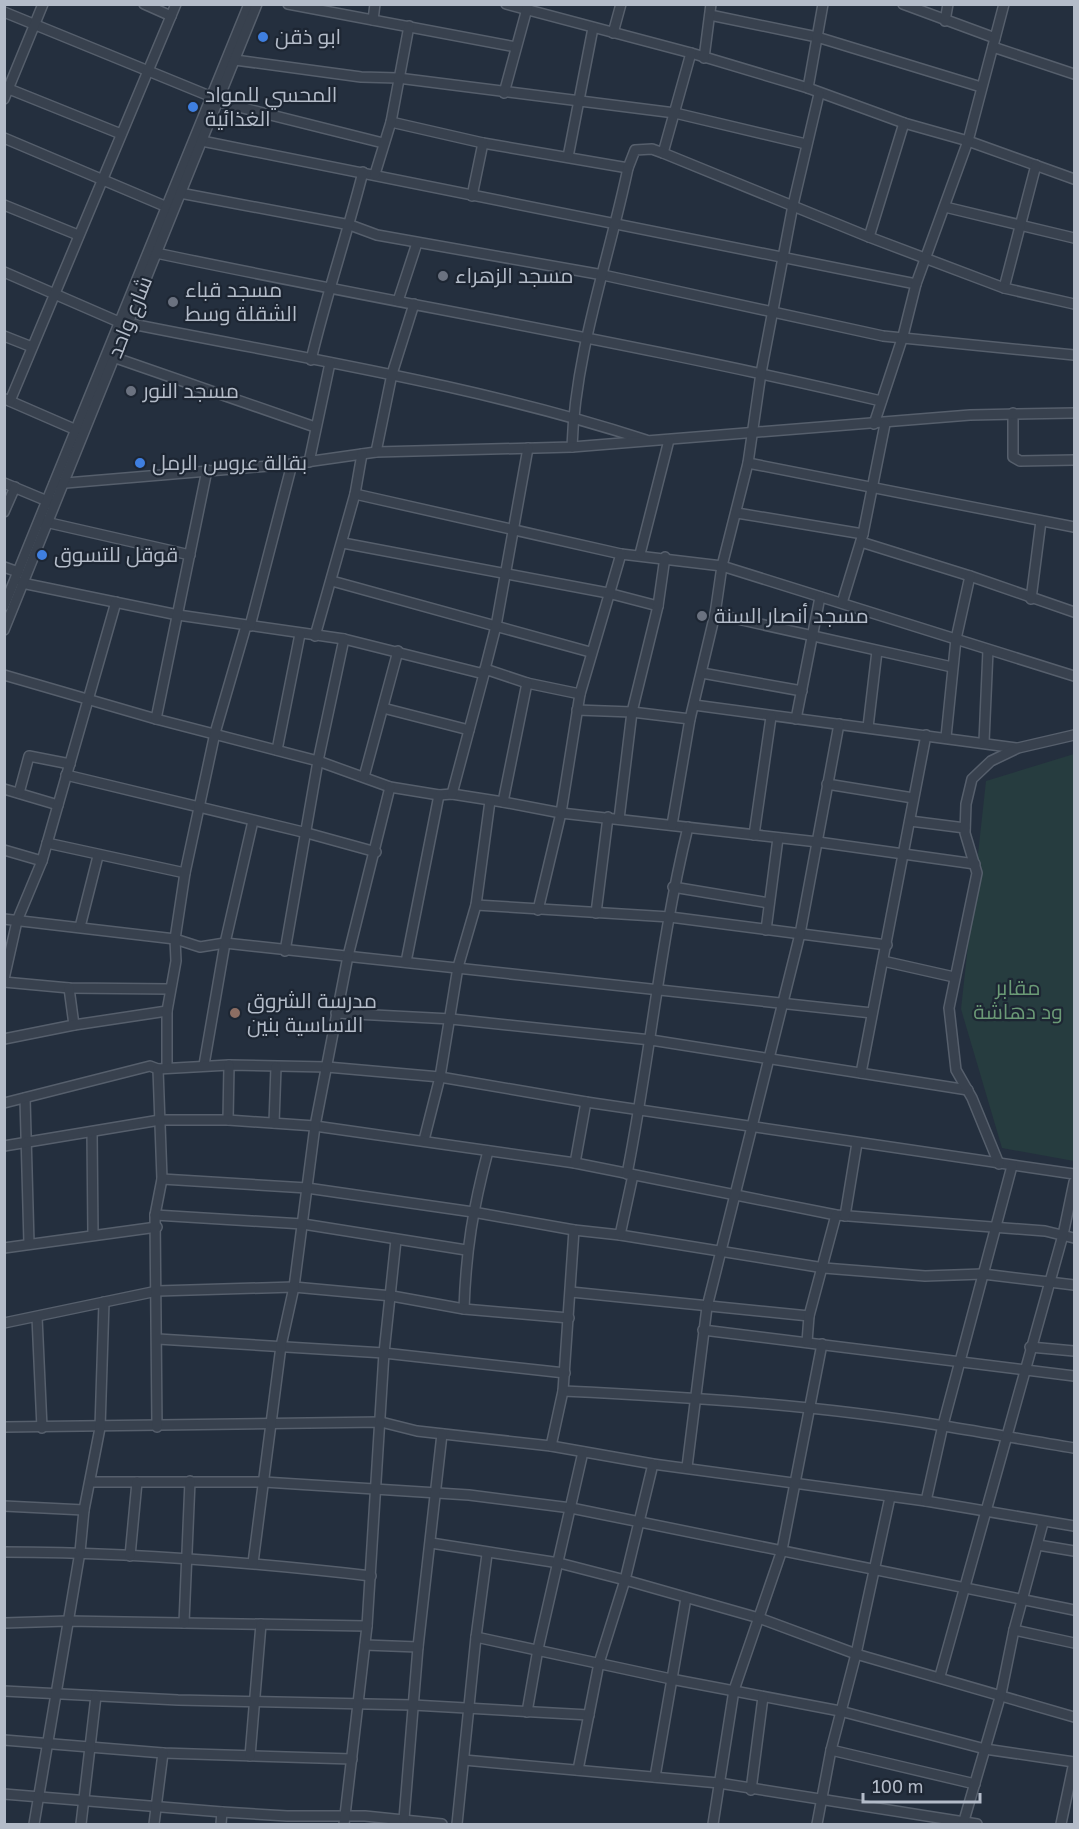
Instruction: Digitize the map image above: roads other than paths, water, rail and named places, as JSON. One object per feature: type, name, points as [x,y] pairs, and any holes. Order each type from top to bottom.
[{"type":"street","points":[[4,99],[9,89],[9,77],[43,4]]},
{"type":"street","points":[[144,4],[171,16]]},
{"type":"street","points":[[74,429],[7,400],[32,347],[176,4]]},
{"type":"street","name":"شارع واحد","points":[[142,274],[156,253],[202,141],[215,99],[235,60],[249,4]]},
{"type":"street","name":"شارع واحد","points":[[58,483],[74,429],[131,304],[167,207],[240,36],[257,4]]},
{"type":"street","points":[[288,4],[516,47]]},
{"type":"street","points":[[372,20],[375,4]]},
{"type":"street","points":[[506,4],[527,7],[593,28],[691,53],[808,88],[819,94],[904,123],[968,141],[1074,179]]},
{"type":"street","points":[[613,33],[621,4]]},
{"type":"street","points":[[705,58],[711,4]]},
{"type":"street","points":[[808,88],[823,4]]},
{"type":"street","points":[[903,4],[1074,74]]},
{"type":"street","points":[[945,21],[948,4]]},
{"type":"street","points":[[842,603],[862,538],[873,486],[881,401],[903,336],[916,284],[968,141],[1004,4]]},
{"type":"street","points":[[504,93],[527,7]]},
{"type":"street","points":[[4,12],[215,99],[383,142]]},
{"type":"street","points":[[710,15],[817,37],[981,87]]},
{"type":"street","points":[[375,174],[391,122],[409,26]]},
{"type":"street","points":[[568,157],[593,28]]},
{"type":"street","points":[[663,153],[691,53]]},
{"type":"street","points":[[235,60],[361,77],[398,78],[504,93],[675,112],[806,144]]},
{"type":"street","points":[[9,89],[121,134]]},
{"type":"street","points":[[672,825],[690,719],[715,614],[722,566],[748,463],[761,373],[793,205],[819,94]]},
{"type":"street","points":[[391,122],[483,143],[628,168]]},
{"type":"street","points":[[869,237],[904,123]]},
{"type":"street","points":[[4,138],[167,207]]},
{"type":"street","points":[[202,141],[916,284]]},
{"type":"street","points":[[472,196],[483,143]]},
{"type":"street","points":[[572,447],[573,416],[588,338],[617,224],[628,168],[635,150],[644,148],[663,153],[869,237],[1004,288],[1074,304]]},
{"type":"street","points":[[1004,288],[1036,165]]},
{"type":"street","points":[[311,360],[328,289],[350,225],[363,172]]},
{"type":"street","points":[[180,193],[350,225],[377,235],[417,243],[603,275],[883,336],[903,336],[925,341],[1074,355]]},
{"type":"street","points":[[4,205],[78,235]]},
{"type":"street","points":[[945,207],[1074,238]]},
{"type":"street","points":[[398,301],[417,243]]},
{"type":"street","points":[[156,253],[328,289],[761,373],[881,401]]},
{"type":"street","points":[[4,272],[123,322],[392,374],[573,416],[651,441]]},
{"type":"street","points":[[376,452],[392,374],[414,304]]},
{"type":"street","name":"شارع واحد","points":[[4,630],[50,503],[113,357],[123,322]]},
{"type":"street","points":[[4,336],[32,347]]},
{"type":"street","points":[[113,357],[315,427]]},
{"type":"street","points":[[309,462],[330,363]]},
{"type":"street","points":[[58,483],[292,464],[376,452],[572,447],[1013,413],[1074,413]]},
{"type":"street","points":[[1013,413],[1013,457],[1020,461],[1074,460]]},
{"type":"street","points":[[640,554],[669,440]]},
{"type":"street","points":[[452,794],[496,626],[528,448]]},
{"type":"street","points":[[315,636],[343,543],[362,454]]},
{"type":"street","points":[[748,463],[1074,527]]},
{"type":"street","points":[[157,1427],[157,1227],[155,1215],[162,1179],[159,1120],[167,1011],[176,960],[175,939],[185,873],[215,733],[248,626],[292,464]]},
{"type":"street","points":[[156,719],[207,470]]},
{"type":"street","points":[[4,483],[50,503]]},
{"type":"street","points":[[4,512],[15,488]]},
{"type":"street","points":[[355,494],[621,554],[640,554],[722,566],[1074,676]]},
{"type":"street","points":[[737,513],[862,538],[1031,599],[1074,612]]},
{"type":"street","points":[[1031,599],[1041,521]]},
{"type":"street","points":[[43,522],[190,555]]},
{"type":"street","name":"شارع واحد","points":[[4,606],[43,522]]},
{"type":"street","points":[[343,543],[608,593],[658,606]]},
{"type":"street","points":[[538,910],[561,813],[580,694],[590,652],[621,554]]},
{"type":"street","points":[[618,819],[632,712],[658,606],[665,557]]},
{"type":"street","points":[[4,567],[18,572]]},
{"type":"street","points":[[946,737],[956,639],[970,576]]},
{"type":"street","points":[[332,581],[590,652]]},
{"type":"street","points":[[22,583],[178,615],[344,639],[580,694]]},
{"type":"street","points":[[796,719],[820,597]]},
{"type":"street","points":[[116,602],[48,843],[17,921],[4,980],[69,988],[170,989]]},
{"type":"street","points":[[715,614],[952,667]]},
{"type":"street","points":[[277,750],[300,634]]},
{"type":"street","points":[[285,951],[318,761],[344,639]]},
{"type":"street","points":[[984,742],[988,650]]},
{"type":"street","points":[[364,777],[398,651]]},
{"type":"street","points":[[868,728],[878,651]]},
{"type":"street","points":[[702,673],[802,691]]},
{"type":"street","points":[[4,675],[156,719],[318,761],[390,787],[439,795],[452,794],[561,813],[903,852],[939,861],[975,864]]},
{"type":"street","points":[[503,802],[527,683]]},
{"type":"street","points":[[694,705],[1018,748]]},
{"type":"street","points":[[383,708],[469,730]]},
{"type":"street","points":[[577,710],[632,712],[690,719]]},
{"type":"street","points":[[754,835],[771,717]]},
{"type":"street","points":[[687,1467],[707,1306],[800,934],[838,724]]},
{"type":"street","points":[[861,1073],[926,735]]},
{"type":"street","points":[[999,1164],[968,1090],[956,1070],[949,1008],[976,883],[975,864],[965,828],[966,804],[972,779],[991,761],[1018,748],[1074,735]]},
{"type":"street","points":[[19,793],[29,756],[70,764]]},
{"type":"street","points":[[66,775],[307,833],[376,852]]},
{"type":"street","points":[[827,784],[913,798]]},
{"type":"street","points":[[253,1563],[281,1346],[294,1287],[315,1126],[348,956],[376,852],[390,787]]},
{"type":"street","points":[[4,789],[58,805]]},
{"type":"street","points":[[406,962],[439,795]]},
{"type":"street","points":[[424,1140],[440,1077],[458,967],[476,905],[490,801]]},
{"type":"street","points":[[596,913],[608,817]]},
{"type":"street","points":[[204,1065],[225,943],[253,821]]},
{"type":"street","points":[[910,821],[965,828]]},
{"type":"street","points":[[620,1235],[673,888],[688,827]]},
{"type":"street","points":[[766,930],[778,838]]},
{"type":"street","points":[[48,843],[98,856],[185,873]]},
{"type":"street","points":[[4,849],[42,861]]},
{"type":"street","points":[[80,927],[98,856]]},
{"type":"street","points":[[673,888],[770,903]]},
{"type":"street","points":[[476,905],[669,917],[886,945]]},
{"type":"street","points":[[4,919],[175,939],[200,946],[225,943],[872,1013]]},
{"type":"street","points":[[883,961],[954,977]]},
{"type":"street","points":[[69,988],[74,1025]]},
{"type":"street","points":[[4,1039],[74,1025],[167,1011]]},
{"type":"street","points":[[336,1013],[451,1019],[651,1040],[968,1090]]},
{"type":"street","points":[[4,1102],[150,1066],[163,1068],[204,1065],[327,1067],[440,1077],[586,1102],[1074,1174]]},
{"type":"street","points":[[228,1120],[229,1065]]},
{"type":"street","points":[[274,1123],[276,1067]]},
{"type":"street","points":[[25,1098],[29,1244]]},
{"type":"street","points":[[575,1163],[586,1102]]},
{"type":"street","points":[[4,1146],[159,1120],[228,1120],[315,1126],[575,1163],[841,1215],[997,1227],[1074,1238]]},
{"type":"street","points":[[92,1132],[93,1235]]},
{"type":"street","points":[[807,1342],[809,1316],[841,1215],[857,1143]]},
{"type":"street","points":[[464,1309],[466,1250],[488,1151]]},
{"type":"street","points":[[926,1501],[943,1425],[1012,1166]]},
{"type":"street","points":[[162,1179],[307,1188],[824,1268],[925,1276],[983,1274],[1074,1285]]},
{"type":"street","points":[[940,1676],[1063,1235],[1074,1182]]},
{"type":"street","points":[[155,1215],[303,1224],[466,1250]]},
{"type":"street","points":[[4,1248],[157,1227]]},
{"type":"street","points":[[551,1446],[565,1373],[574,1230]]},
{"type":"street","points":[[345,1820],[368,1626],[378,1490],[384,1353],[392,1296],[396,1240]]},
{"type":"street","points":[[4,1323],[157,1291],[294,1287],[392,1296],[464,1309],[569,1318]]},
{"type":"street","points":[[571,1292],[809,1316]]},
{"type":"street","points":[[34,1824],[54,1694],[80,1552],[84,1510],[92,1482],[100,1428],[104,1302]]},
{"type":"street","points":[[37,1317],[42,1428]]},
{"type":"street","points":[[704,1330],[1025,1368],[1074,1376]]},
{"type":"street","points":[[158,1339],[384,1353],[565,1373]]},
{"type":"street","points":[[713,1824],[735,1690],[782,1550],[793,1481],[822,1344]]},
{"type":"street","points":[[1030,1347],[1074,1351]]},
{"type":"street","points":[[563,1391],[694,1397],[807,1409],[943,1425],[1074,1448]]},
{"type":"street","points":[[4,1427],[100,1428],[381,1422],[442,1434],[551,1446],[653,1464],[793,1481],[926,1501],[1043,1523],[1074,1526]]},
{"type":"street","points":[[404,1819],[418,1647],[442,1434]]},
{"type":"street","points":[[527,1712],[538,1649],[583,1452]]},
{"type":"street","points":[[578,1770],[599,1663],[625,1580],[653,1464]]},
{"type":"street","points":[[92,1482],[264,1482],[437,1492],[571,1508],[1074,1610]]},
{"type":"street","points":[[130,1556],[137,1482]]},
{"type":"street","points":[[184,1623],[190,1482]]},
{"type":"street","points":[[817,1824],[820,1798],[856,1654],[890,1497]]},
{"type":"street","points":[[4,1506],[84,1510]]},
{"type":"street","points":[[963,1823],[1001,1694],[1014,1630],[1043,1523]]},
{"type":"street","points":[[431,1544],[559,1563],[625,1580],[759,1618],[856,1654],[940,1676],[1074,1717]]},
{"type":"street","points":[[1038,1545],[1074,1551]]},
{"type":"street","points":[[4,1552],[80,1552],[253,1563],[371,1576]]},
{"type":"street","points":[[457,1824],[487,1554]]},
{"type":"street","points":[[655,1777],[670,1679],[686,1598]]},
{"type":"street","points":[[4,1623],[67,1621],[368,1626]]},
{"type":"street","points":[[250,1756],[261,1624]]},
{"type":"street","points":[[1014,1630],[1074,1643]]},
{"type":"street","points":[[476,1637],[670,1679],[840,1711],[985,1749],[1074,1762],[1061,1824]]},
{"type":"street","points":[[366,1645],[418,1647]]},
{"type":"street","points":[[4,1691],[255,1702],[413,1705],[589,1715]]},
{"type":"street","points":[[81,1824],[88,1747],[96,1696]]},
{"type":"street","points":[[751,1790],[764,1697]]},
{"type":"street","points":[[4,1740],[163,1753],[352,1759]]},
{"type":"street","points":[[831,1750],[975,1784]]},
{"type":"street","points":[[154,1824],[163,1753]]},
{"type":"street","points":[[464,1760],[719,1783],[751,1790],[820,1798],[977,1824]]},
{"type":"street","points":[[4,1794],[222,1812],[287,1820],[404,1819],[442,1824]]},
{"type":"street","points":[[1064,1809],[1074,1809]]},
{"type":"street","points":[[221,1824],[222,1812]]},
{"type":"place","name":"ابو ذقن","points":[[263,37]]},
{"type":"place","name":"المحسي للمواد الغذائية","points":[[193,107]]},
{"type":"place","name":"مسجد الزهراء","points":[[443,276]]},
{"type":"place","name":"مسجد قباء الشقلة وسط","points":[[173,302]]},
{"type":"place","name":"مسجد النور","points":[[131,391]]},
{"type":"place","name":"بقالة عروس الرمل","points":[[140,463]]},
{"type":"place","name":"قوقل للتسوق","points":[[42,555]]},
{"type":"place","name":"مسجد أنصار السنة","points":[[702,616]]},
{"type":"place","name":"مدرسة الشروق الاساسية بنين","points":[[235,1013]]},
{"type":"park label","name":"مقابر ود دهاشة","points":[[1018,1000]]}]
